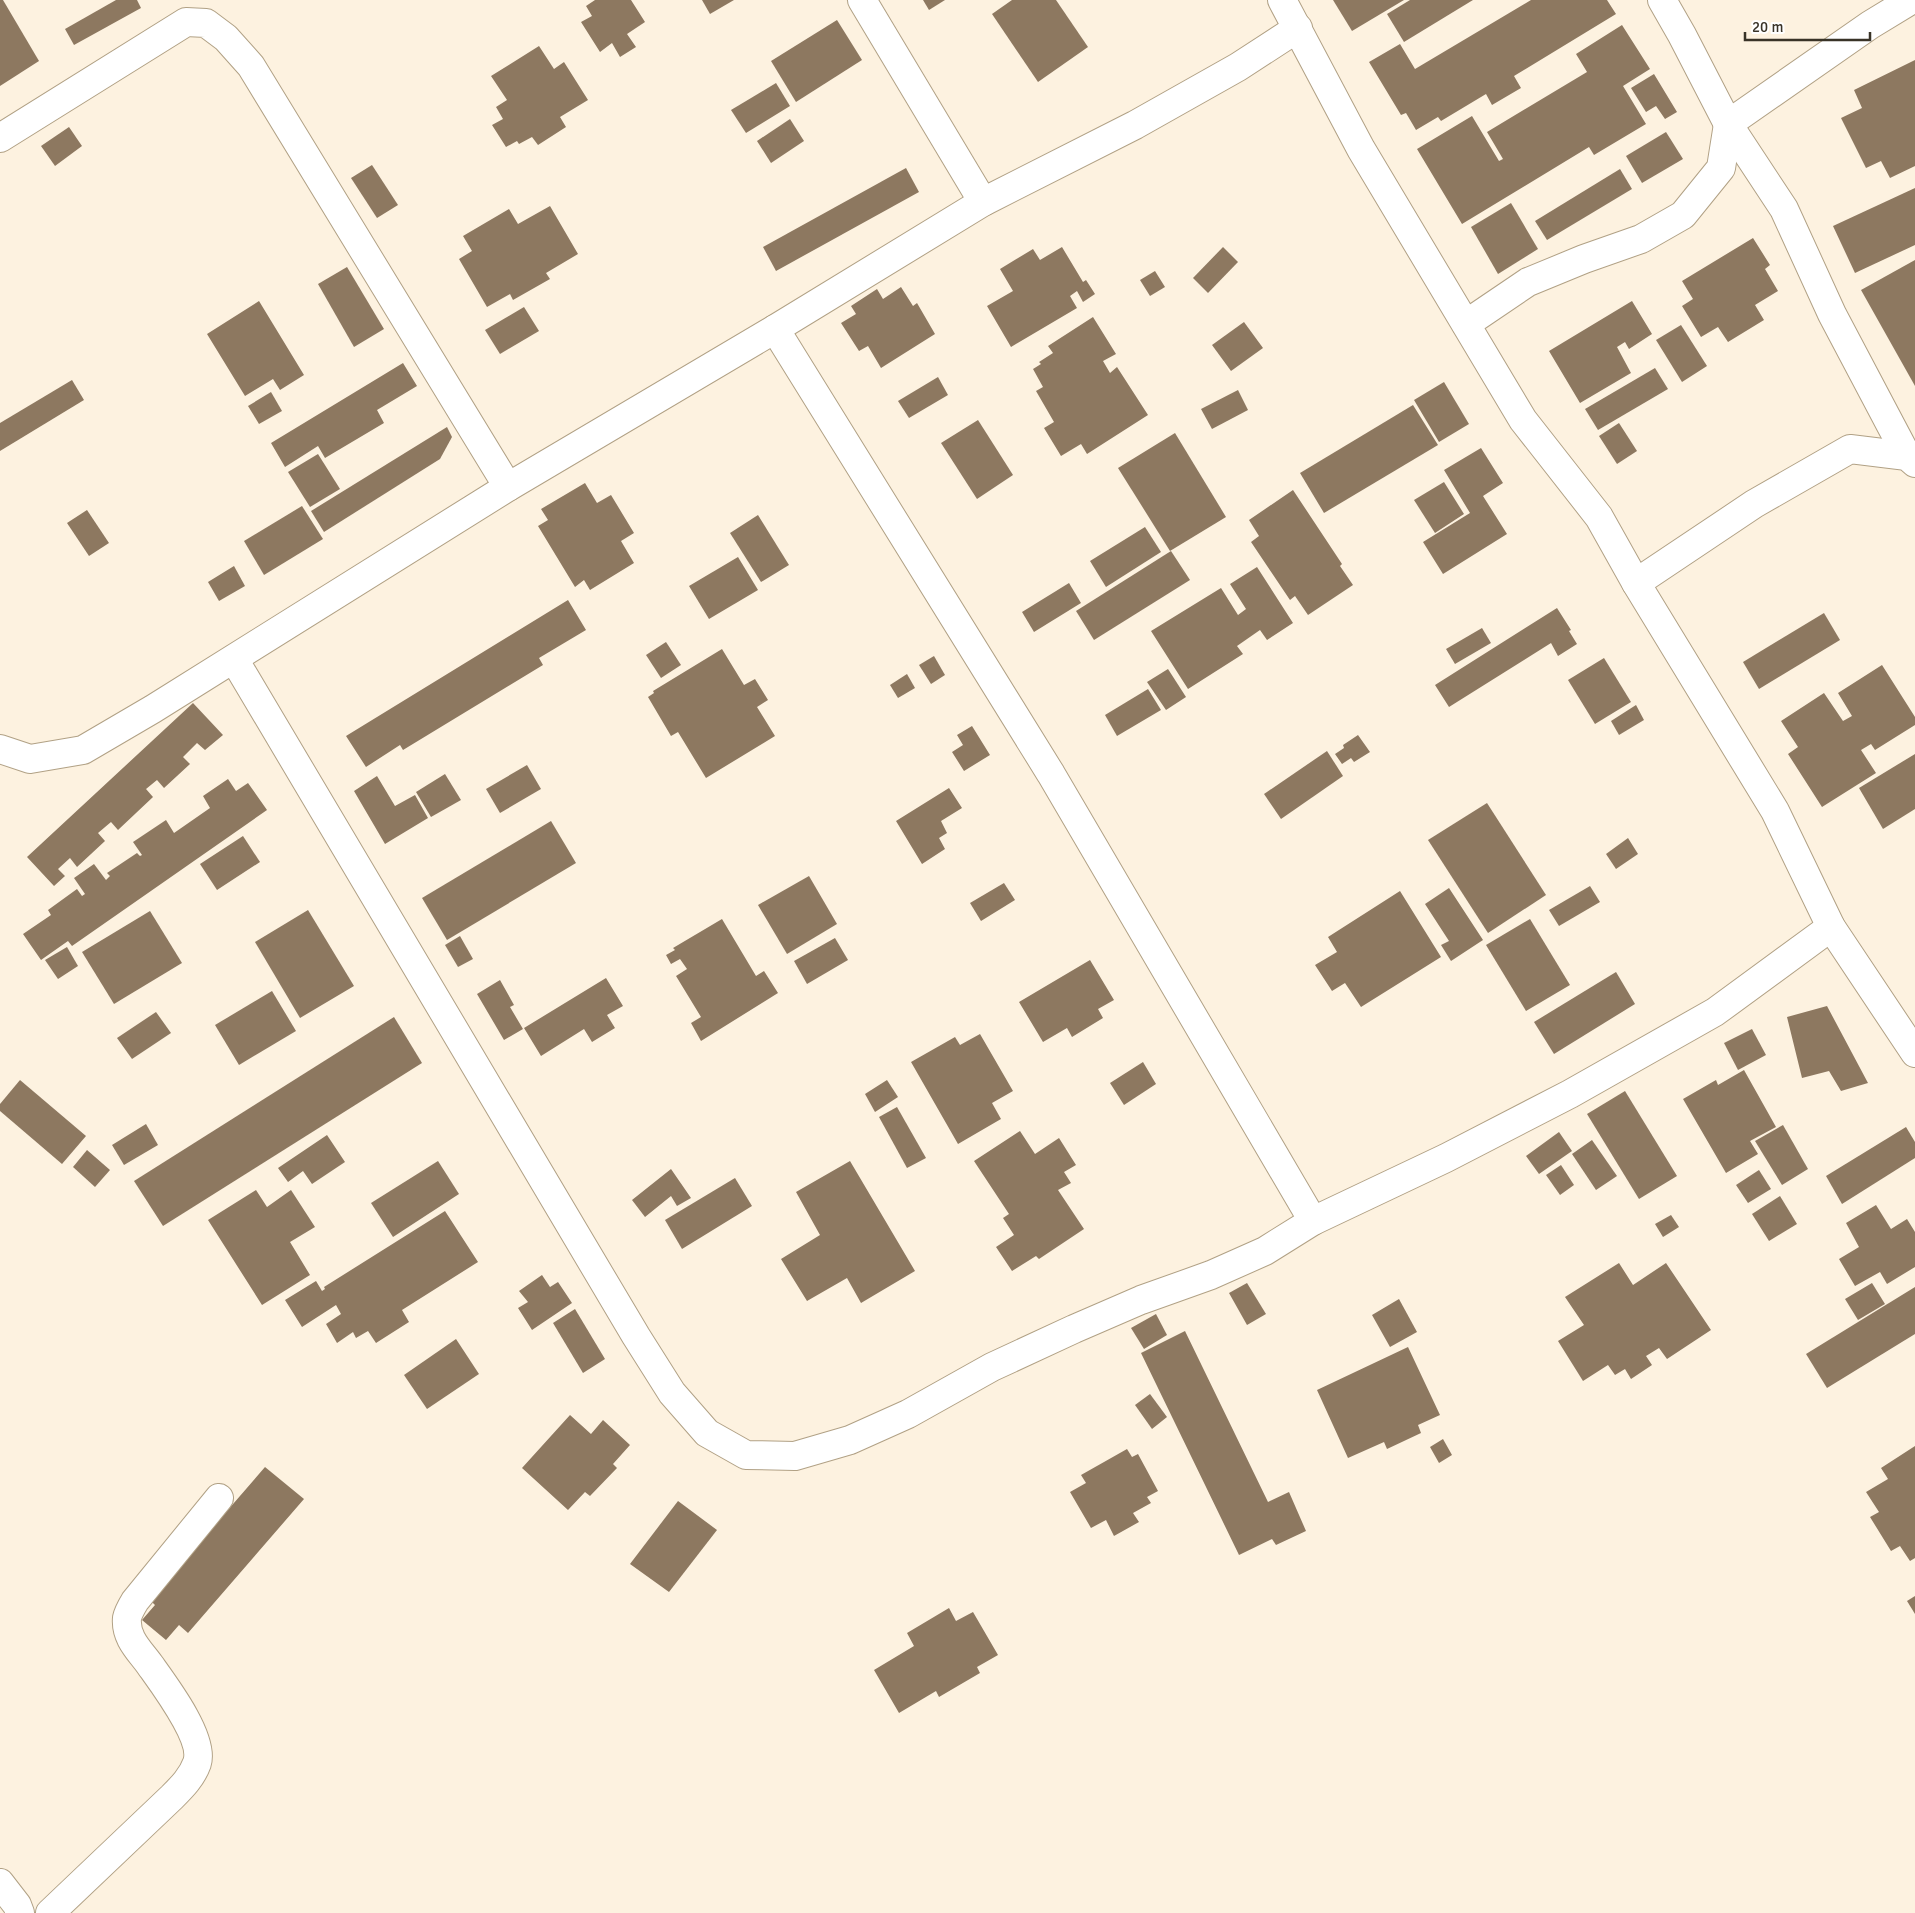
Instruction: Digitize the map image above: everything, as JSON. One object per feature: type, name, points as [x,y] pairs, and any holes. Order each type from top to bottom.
[{"type":"street","points":[[862,0],[983,202]]},
{"type":"street","points":[[1282,0],[1361,149],[1523,420],[1599,517],[1636,583],[1776,811],[1831,927],[1915,1054]]},
{"type":"street","points":[[1662,0],[1728,124],[1784,209],[1832,314],[1911,460]]},
{"type":"street","points":[[1466,324],[1528,282],[1584,259],[1641,239],[1683,215],[1721,168],[1728,124],[1870,24],[1911,0]]},
{"type":"street","points":[[0,138],[186,22],[206,23],[226,38],[251,66],[508,487]]},
{"type":"street","points":[[0,749],[30,758],[83,750],[234,659],[508,487],[775,329],[983,202],[1135,126],[1238,67],[1298,28]]},
{"type":"street","points":[[775,329],[1051,774],[1313,1221]]},
{"type":"street","points":[[1636,583],[1754,504],[1850,449],[1911,460]]},
{"type":"street","points":[[234,659],[626,1319],[672,1393],[707,1432],[746,1455],[795,1456],[850,1440],[908,1414],[992,1367],[1066,1333],[1141,1300],[1211,1275],[1266,1251],[1313,1221],[1446,1158],[1552,1103],[1716,1012],[1831,927]]},
{"type":"street","points":[[50,1913],[172,1798],[189,1778],[198,1762],[197,1744],[190,1727],[149,1664],[137,1650],[129,1633],[127,1618],[135,1601],[219,1498]]},
{"type":"street","points":[[0,1883],[17,1905],[20,1913]]},
{"type":"building","points":[[0,0],[3,0],[39,61],[0,86]]},
{"type":"building","points":[[116,0],[137,0],[141,8],[74,45],[65,29]]},
{"type":"building","points":[[595,0],[631,0],[645,22],[627,34],[636,47],[620,57],[612,43],[600,52],[581,22],[592,16],[586,6]]},
{"type":"building","points":[[702,0],[734,0],[710,14]]},
{"type":"building","points":[[923,0],[945,0],[929,10]]},
{"type":"building","points":[[1012,0],[1056,0],[1088,47],[1038,82],[992,14]]},
{"type":"building","points":[[1333,0],[1404,0],[1352,31]]},
{"type":"building","points":[[1410,0],[1473,0],[1404,42],[1387,14]]},
{"type":"building","points":[[1531,0],[1607,0],[1616,14],[1514,76],[1521,88],[1492,105],[1486,94],[1441,121],[1438,117],[1416,130],[1406,113],[1401,115],[1369,62],[1400,44],[1415,69]]},
{"type":"building","points":[[837,20],[862,60],[796,102],[771,61]]},
{"type":"building","points":[[1622,25],[1650,69],[1623,86],[1646,124],[1594,155],[1589,147],[1462,224],[1417,149],[1472,116],[1499,161],[1503,159],[1487,132],[1587,72],[1576,54]]},
{"type":"building","points":[[539,46],[554,69],[564,62],[588,100],[560,117],[566,127],[538,145],[532,137],[519,144],[517,141],[506,147],[492,125],[503,119],[496,107],[507,100],[491,76]]},
{"type":"building","points":[[1915,60],[1915,166],[1890,178],[1881,161],[1866,168],[1841,118],[1862,108],[1854,90]]},
{"type":"building","points":[[1654,74],[1677,112],[1665,119],[1656,106],[1646,112],[1631,88]]},
{"type":"building","points":[[776,83],[790,106],[746,133],[731,110]]},
{"type":"building","points":[[790,119],[804,141],[771,163],[757,141]]},
{"type":"building","points":[[69,127],[82,146],[55,166],[41,146]]},
{"type":"building","points":[[1666,132],[1683,159],[1642,183],[1626,156]]},
{"type":"building","points":[[372,165],[398,205],[377,218],[351,178]]},
{"type":"building","points":[[906,168],[919,192],[776,271],[763,247]]},
{"type":"building","points":[[1620,169],[1632,189],[1547,240],[1535,221]]},
{"type":"building","points":[[1915,188],[1915,245],[1855,273],[1833,226]]},
{"type":"building","points":[[1511,203],[1538,249],[1498,274],[1471,227]]},
{"type":"building","points":[[550,206],[578,254],[546,273],[550,279],[513,300],[510,294],[487,307],[459,259],[472,251],[463,236],[509,209],[518,224]]},
{"type":"building","points":[[1753,238],[1770,265],[1765,269],[1778,291],[1755,305],[1764,320],[1728,342],[1718,327],[1701,337],[1682,306],[1693,299],[1682,281]]},
{"type":"building","points":[[1062,247],[1083,282],[1086,280],[1095,294],[1083,302],[1077,291],[1070,296],[1077,308],[1011,347],[987,306],[1013,291],[1000,269],[1033,249],[1040,260]]},
{"type":"building","points":[[1223,247],[1238,262],[1208,293],[1193,278]]},
{"type":"building","points":[[1915,260],[1915,386],[1861,290]]},
{"type":"building","points":[[347,267],[384,329],[354,347],[318,284]]},
{"type":"building","points":[[1155,271],[1165,287],[1150,296],[1140,280]]},
{"type":"building","points":[[901,287],[913,306],[917,303],[935,334],[881,368],[868,346],[859,351],[841,323],[856,314],[851,306],[877,289],[883,299]]},
{"type":"building","points":[[259,301],[304,375],[280,390],[273,379],[245,396],[207,334]]},
{"type":"building","points":[[1632,301],[1652,334],[1629,349],[1625,342],[1617,347],[1631,373],[1580,403],[1549,351]]},
{"type":"building","points":[[524,307],[539,331],[500,354],[485,330]]},
{"type":"building","points":[[1093,317],[1116,354],[1103,361],[1110,373],[1117,367],[1148,415],[1087,454],[1081,444],[1061,456],[1044,428],[1054,422],[1036,391],[1043,387],[1033,369],[1041,364],[1039,362],[1053,353],[1048,346]]},
{"type":"building","points":[[1244,322],[1263,348],[1231,371],[1212,345]]},
{"type":"building","points":[[1681,325],[1707,366],[1682,382],[1656,340]]},
{"type":"building","points":[[403,363],[417,386],[377,410],[384,423],[325,458],[318,446],[285,467],[271,443]]},
{"type":"building","points":[[1655,368],[1668,389],[1598,430],[1585,409]]},
{"type":"building","points":[[938,377],[948,395],[909,418],[898,401]]},
{"type":"building","points":[[72,380],[84,400],[0,451],[0,423]]},
{"type":"building","points":[[1444,382],[1469,424],[1439,442],[1414,400]]},
{"type":"building","points":[[1238,390],[1248,410],[1212,429],[1201,409]]},
{"type":"building","points":[[271,392],[282,411],[259,424],[248,406]]},
{"type":"building","points":[[1413,405],[1438,445],[1324,513],[1300,473]]},
{"type":"building","points":[[978,420],[1013,475],[977,499],[941,443]]},
{"type":"building","points":[[1619,423],[1637,451],[1617,464],[1599,436]]},
{"type":"building","points":[[447,427],[452,437],[440,459],[324,532],[311,511]]},
{"type":"building","points":[[1175,433],[1226,517],[1170,551],[1118,468]]},
{"type":"building","points":[[1481,448],[1503,483],[1483,496],[1507,534],[1443,574],[1423,542],[1470,513],[1444,470]]},
{"type":"building","points":[[318,454],[340,489],[310,507],[288,472]]},
{"type":"building","points":[[1444,482],[1464,514],[1435,533],[1414,500]]},
{"type":"building","points":[[585,483],[597,503],[611,495],[634,533],[621,541],[634,563],[590,590],[584,580],[575,587],[538,526],[548,520],[541,509]]},
{"type":"building","points":[[1293,490],[1342,564],[1340,566],[1353,585],[1308,615],[1295,596],[1290,600],[1251,542],[1259,536],[1249,520]]},
{"type":"building","points":[[302,506],[323,539],[264,575],[244,541]]},
{"type":"building","points":[[87,510],[109,543],[89,556],[67,523]]},
{"type":"building","points":[[758,515],[789,565],[761,582],[730,533]]},
{"type":"building","points":[[1145,527],[1161,552],[1106,587],[1090,561]]},
{"type":"building","points":[[1171,551],[1190,580],[1094,640],[1076,611]]},
{"type":"building","points":[[738,557],[758,590],[709,619],[689,586]]},
{"type":"building","points":[[234,566],[245,586],[219,601],[208,582]]},
{"type":"building","points":[[1257,567],[1293,623],[1267,640],[1260,630],[1237,646],[1243,654],[1188,689],[1151,631],[1221,588],[1238,615],[1246,609],[1230,584]]},
{"type":"building","points":[[1069,583],[1081,603],[1034,632],[1022,612]]},
{"type":"building","points":[[568,600],[586,630],[539,658],[543,665],[403,750],[400,745],[366,767],[346,736]]},
{"type":"building","points":[[1557,608],[1571,630],[1569,631],[1577,644],[1558,656],[1551,643],[1449,707],[1435,685]]},
{"type":"building","points":[[1824,613],[1840,640],[1759,689],[1743,662]]},
{"type":"building","points":[[1482,628],[1491,643],[1455,664],[1446,649]]},
{"type":"building","points":[[666,642],[681,665],[661,678],[646,655]]},
{"type":"building","points":[[722,649],[744,685],[755,679],[768,700],[757,707],[775,736],[706,778],[678,732],[671,736],[648,697],[654,693],[653,691]]},
{"type":"building","points":[[934,656],[945,675],[931,684],[919,665]]},
{"type":"building","points":[[1604,658],[1631,702],[1595,724],[1568,680]]},
{"type":"building","points":[[1882,665],[1915,717],[1915,725],[1875,750],[1871,744],[1861,750],[1876,773],[1822,807],[1788,754],[1798,747],[1781,721],[1824,693],[1843,721],[1852,716],[1838,693]]},
{"type":"building","points":[[1168,669],[1186,697],[1166,710],[1147,682]]},
{"type":"building","points":[[907,674],[915,688],[898,698],[890,685]]},
{"type":"building","points":[[1148,689],[1161,710],[1117,736],[1105,715]]},
{"type":"building","points":[[193,703],[223,735],[205,750],[197,743],[183,757],[190,764],[164,788],[157,780],[146,789],[153,797],[118,830],[111,822],[98,833],[105,841],[77,867],[70,858],[58,869],[65,876],[54,886],[27,857]]},
{"type":"building","points":[[1636,705],[1644,720],[1619,735],[1611,721]]},
{"type":"building","points":[[972,726],[990,755],[964,771],[952,752],[963,745],[957,735]]},
{"type":"building","points":[[1358,735],[1370,752],[1354,762],[1351,758],[1342,764],[1335,754],[1344,748],[1343,745]]},
{"type":"building","points":[[1327,751],[1343,776],[1281,819],[1264,794]]},
{"type":"building","points":[[1915,754],[1915,809],[1883,829],[1859,788]]},
{"type":"building","points":[[527,765],[541,789],[500,813],[486,789]]},
{"type":"building","points":[[445,774],[461,800],[431,817],[416,792]]},
{"type":"building","points":[[377,776],[395,806],[415,795],[428,818],[385,844],[354,791]]},
{"type":"building","points":[[228,779],[236,791],[248,783],[267,810],[72,946],[68,941],[41,960],[23,934],[51,915],[48,910],[77,889],[82,896],[85,894],[74,878],[94,864],[106,880],[110,876],[107,873],[137,853],[140,856],[142,855],[133,842],[166,820],[174,833],[210,808],[203,796]]},
{"type":"building","points":[[949,788],[962,808],[941,821],[947,833],[939,838],[945,849],[922,864],[896,821]]},
{"type":"building","points":[[1487,803],[1546,895],[1488,933],[1428,840]]},
{"type":"building","points":[[551,821],[576,863],[447,940],[422,898]]},
{"type":"building","points":[[243,836],[260,862],[217,890],[200,864]]},
{"type":"building","points":[[1628,838],[1638,854],[1616,869],[1606,854]]},
{"type":"building","points":[[809,876],[837,924],[787,954],[758,905]]},
{"type":"building","points":[[1004,883],[1015,900],[981,921],[970,903]]},
{"type":"building","points":[[1590,886],[1600,902],[1559,926],[1549,910]]},
{"type":"building","points":[[1449,888],[1483,940],[1451,961],[1441,945],[1449,941],[1425,904]]},
{"type":"building","points":[[1400,891],[1441,957],[1361,1007],[1345,983],[1332,991],[1315,965],[1337,952],[1328,937]]},
{"type":"building","points":[[308,910],[354,986],[300,1018],[255,942]]},
{"type":"building","points":[[150,911],[182,963],[114,1004],[82,952]]},
{"type":"building","points":[[722,919],[756,976],[764,971],[778,993],[701,1041],[691,1023],[701,1017],[676,976],[687,969],[680,959],[671,964],[666,955],[675,950],[673,948]]},
{"type":"building","points":[[1530,919],[1570,985],[1526,1011],[1486,945]]},
{"type":"building","points":[[460,936],[473,959],[458,967],[445,945]]},
{"type":"building","points":[[835,938],[848,960],[807,984],[794,961]]},
{"type":"building","points":[[67,947],[78,966],[58,979],[45,960]]},
{"type":"building","points":[[1090,960],[1114,1000],[1098,1009],[1103,1018],[1072,1037],[1067,1028],[1043,1042],[1019,1002]]},
{"type":"building","points":[[1616,972],[1635,1004],[1554,1054],[1534,1022]]},
{"type":"building","points":[[606,978],[623,1006],[607,1015],[615,1028],[592,1042],[584,1029],[541,1056],[524,1028]]},
{"type":"building","points":[[500,980],[514,1005],[510,1007],[523,1029],[504,1040],[477,994]]},
{"type":"building","points":[[272,991],[296,1031],[239,1065],[215,1025]]},
{"type":"building","points":[[1827,1006],[1868,1083],[1841,1091],[1829,1071],[1802,1078],[1787,1017]]},
{"type":"building","points":[[156,1012],[171,1033],[132,1059],[117,1038]]},
{"type":"building","points":[[394,1017],[422,1063],[163,1226],[134,1181]]},
{"type":"building","points":[[1752,1029],[1766,1055],[1738,1070],[1724,1043]]},
{"type":"building","points":[[980,1034],[1013,1091],[992,1103],[1001,1119],[958,1144],[911,1062],[955,1037],[960,1045]]},
{"type":"building","points":[[1143,1062],[1156,1084],[1124,1105],[1110,1083]]},
{"type":"building","points":[[1744,1070],[1776,1127],[1750,1141],[1758,1154],[1726,1173],[1683,1099],[1716,1080],[1718,1085]]},
{"type":"building","points":[[20,1080],[86,1136],[62,1164],[0,1111],[0,1104]]},
{"type":"building","points":[[887,1080],[898,1097],[875,1112],[865,1094]]},
{"type":"building","points":[[1625,1091],[1677,1176],[1639,1199],[1587,1114]]},
{"type":"building","points":[[897,1107],[926,1158],[907,1168],[879,1117]]},
{"type":"building","points":[[146,1124],[158,1145],[124,1165],[112,1145]]},
{"type":"building","points":[[1783,1125],[1808,1169],[1782,1185],[1755,1141]]},
{"type":"building","points":[[1906,1127],[1915,1142],[1915,1158],[1842,1204],[1826,1176]]},
{"type":"building","points":[[1020,1131],[1035,1154],[1059,1138],[1076,1165],[1064,1172],[1071,1183],[1058,1190],[1084,1229],[1039,1259],[1036,1256],[1012,1271],[996,1247],[1014,1235],[1003,1218],[1009,1214],[974,1161]]},
{"type":"building","points":[[1559,1132],[1572,1151],[1539,1174],[1526,1156]]},
{"type":"building","points":[[327,1135],[345,1162],[312,1184],[303,1171],[288,1182],[278,1168]]},
{"type":"building","points":[[1592,1140],[1617,1176],[1596,1190],[1572,1154]]},
{"type":"building","points":[[87,1150],[110,1170],[95,1187],[73,1167]]},
{"type":"building","points":[[438,1161],[459,1194],[393,1237],[371,1203]]},
{"type":"building","points":[[850,1161],[915,1271],[861,1303],[847,1278],[807,1301],[781,1259],[820,1235],[796,1192]]},
{"type":"building","points":[[1561,1165],[1574,1185],[1560,1195],[1546,1175]]},
{"type":"building","points":[[671,1169],[691,1198],[677,1206],[671,1196],[645,1217],[632,1200]]},
{"type":"building","points":[[1759,1170],[1771,1189],[1748,1203],[1736,1185]]},
{"type":"building","points":[[735,1178],[752,1206],[682,1249],[665,1220]]},
{"type":"building","points":[[256,1190],[267,1207],[291,1190],[315,1227],[290,1242],[310,1275],[262,1305],[208,1220]]},
{"type":"building","points":[[1780,1196],[1797,1224],[1769,1241],[1752,1214]]},
{"type":"building","points":[[1876,1205],[1891,1229],[1907,1219],[1915,1232],[1915,1267],[1887,1284],[1880,1272],[1855,1286],[1839,1259],[1859,1247],[1846,1223]]},
{"type":"building","points":[[445,1211],[478,1262],[402,1310],[409,1322],[376,1343],[368,1331],[356,1338],[353,1332],[337,1343],[326,1324],[341,1314],[336,1305],[302,1327],[285,1300],[316,1281],[322,1291],[325,1289],[324,1287]]},
{"type":"building","points":[[1671,1215],[1679,1227],[1663,1237],[1655,1224]]},
{"type":"building","points":[[1619,1263],[1633,1285],[1666,1263],[1711,1330],[1667,1359],[1659,1348],[1646,1356],[1652,1365],[1631,1379],[1625,1369],[1615,1375],[1608,1365],[1583,1381],[1558,1341],[1584,1325],[1565,1297]]},
{"type":"building","points":[[542,1275],[550,1287],[558,1282],[572,1303],[532,1330],[518,1308],[528,1302],[519,1291]]},
{"type":"building","points":[[1247,1283],[1266,1314],[1247,1325],[1229,1293]]},
{"type":"building","points":[[1872,1283],[1885,1304],[1858,1320],[1845,1299]]},
{"type":"building","points":[[1915,1287],[1915,1334],[1827,1388],[1806,1354]]},
{"type":"building","points":[[1399,1299],[1417,1332],[1390,1347],[1372,1315]]},
{"type":"building","points":[[575,1309],[605,1359],[583,1373],[553,1323]]},
{"type":"building","points":[[1156,1314],[1167,1335],[1144,1349],[1131,1328]]},
{"type":"building","points":[[1185,1331],[1268,1502],[1289,1492],[1306,1531],[1276,1545],[1272,1539],[1239,1555],[1141,1353]]},
{"type":"building","points":[[456,1339],[479,1374],[427,1409],[404,1375]]},
{"type":"building","points":[[1408,1347],[1440,1415],[1418,1425],[1421,1433],[1387,1449],[1384,1442],[1348,1458],[1317,1390]]},
{"type":"building","points":[[1150,1394],[1167,1417],[1152,1429],[1135,1405]]},
{"type":"building","points":[[570,1415],[591,1434],[603,1420],[630,1445],[613,1464],[617,1468],[590,1496],[585,1492],[568,1510],[522,1468]]},
{"type":"building","points":[[1443,1439],[1452,1455],[1439,1463],[1430,1447]]},
{"type":"building","points":[[1915,1446],[1915,1558],[1910,1561],[1900,1546],[1891,1551],[1870,1517],[1879,1512],[1866,1492],[1888,1479],[1881,1468]]},
{"type":"building","points":[[1127,1449],[1132,1457],[1138,1454],[1158,1491],[1147,1497],[1151,1503],[1133,1513],[1139,1522],[1114,1536],[1106,1520],[1091,1528],[1070,1492],[1086,1483],[1081,1475]]},
{"type":"building","points":[[265,1467],[304,1499],[188,1633],[179,1625],[166,1640],[142,1620],[155,1605],[150,1600]]},
{"type":"building","points":[[678,1501],[717,1530],[669,1592],[630,1564]]},
{"type":"building","points":[[1915,1596],[1915,1614],[1907,1601]]},
{"type":"building","points":[[949,1608],[956,1621],[973,1612],[998,1655],[977,1667],[980,1673],[939,1697],[936,1691],[899,1713],[874,1670],[914,1646],[907,1633]]}]
